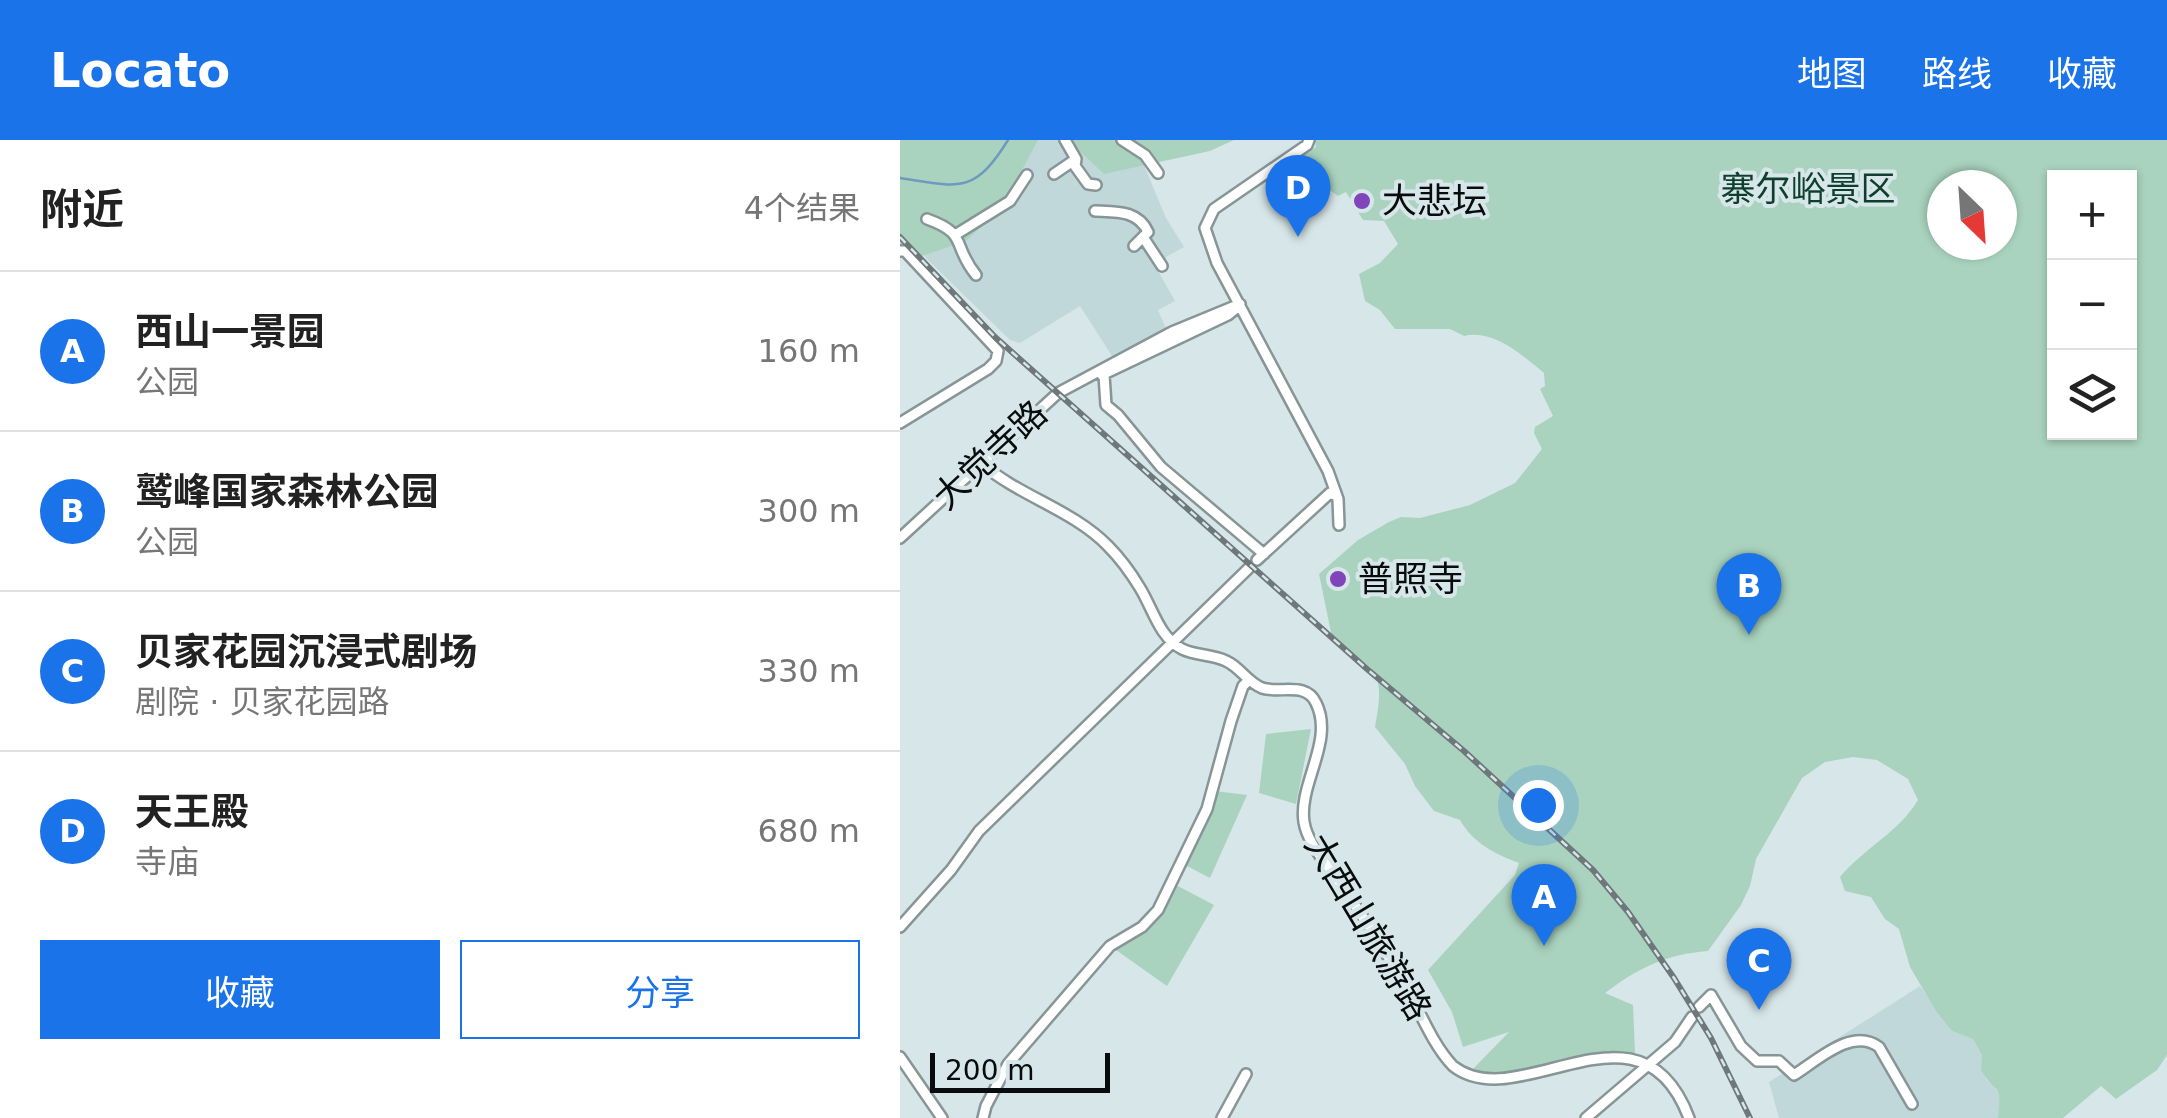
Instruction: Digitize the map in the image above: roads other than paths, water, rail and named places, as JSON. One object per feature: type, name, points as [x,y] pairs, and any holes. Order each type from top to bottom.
[{"type":"street","points":[[1064,140],[1076,159],[1074,166],[1088,184],[1096,186]]},
{"type":"street","points":[[1122,140],[1146,155],[1158,173]]},
{"type":"street","points":[[1309,140],[1208,215],[1206,228],[1208,243],[1296,406],[1338,498],[1340,525]]},
{"type":"street","points":[[1054,174],[1076,159]]},
{"type":"street","points":[[955,235],[1010,201],[1027,174]]},
{"type":"street","points":[[1095,211],[1134,216],[1144,222],[1148,232],[1134,246]]},
{"type":"street","points":[[927,220],[947,225],[976,275]]},
{"type":"street","points":[[1143,238],[1162,266]]},
{"type":"street","points":[[900,251],[905,251],[998,352],[988,369],[900,424]]},
{"type":"street","name":"大觉寺路","points":[[900,538],[1058,392],[1172,332],[1240,304]]},
{"type":"street","name":"大觉寺路","points":[[1085,379],[1104,375],[1228,315],[1240,304]]},
{"type":"street","points":[[1104,375],[1106,404],[1161,467],[1257,560]]},
{"type":"street","points":[[982,464],[1080,523],[1109,546],[1174,643]]},
{"type":"street","points":[[900,927],[952,870],[980,831],[1257,560],[1330,493],[1338,498]]},
{"type":"street","name":"大西山旅游路","points":[[1174,643],[1190,652],[1225,660],[1266,689],[1303,691],[1316,703],[1318,745],[1304,804],[1306,830],[1374,932],[1454,1068],[1477,1082],[1502,1087],[1615,1062],[1647,1067]]},
{"type":"street","points":[[983,1118],[1008,1064],[1110,946],[1142,927],[1158,910],[1208,810],[1231,722],[1249,680]]},
{"type":"street","points":[[1700,1007],[1710,995],[1748,1054],[1757,1062],[1779,1060],[1794,1075],[1850,1042],[1871,1041],[1879,1046],[1912,1104]]},
{"type":"street","points":[[1586,1118],[1682,1035],[1692,1018]]},
{"type":"street","points":[[900,1057],[942,1118]]},
{"type":"street","points":[[1647,1067],[1674,1087],[1689,1118]]},
{"type":"street","points":[[1222,1118],[1246,1074]]},
{"type":"waterway","points":[[900,178],[937,184],[963,183],[985,170],[1008,140]]},
{"type":"railway","points":[[900,237],[995,337],[1464,751],[1593,870],[1674,978],[1711,1038],[1750,1118]]},
{"type":"place","name":"大悲坛","points":[[1362,201]]},
{"type":"place","name":"天王殿","points":[[1298,237]]},
{"type":"place","name":"普照寺","points":[[1338,579]]},
{"type":"place","name":"鹫峰国家森林公园","points":[[1749,635]]},
{"type":"place","name":"西山一景园","points":[[1544,946]]},
{"type":"place","name":"贝家花园沉浸式剧场","points":[[1759,1010]]},
{"type":"park label","name":"寨尔峪景区","points":[[1808,189]]}]
